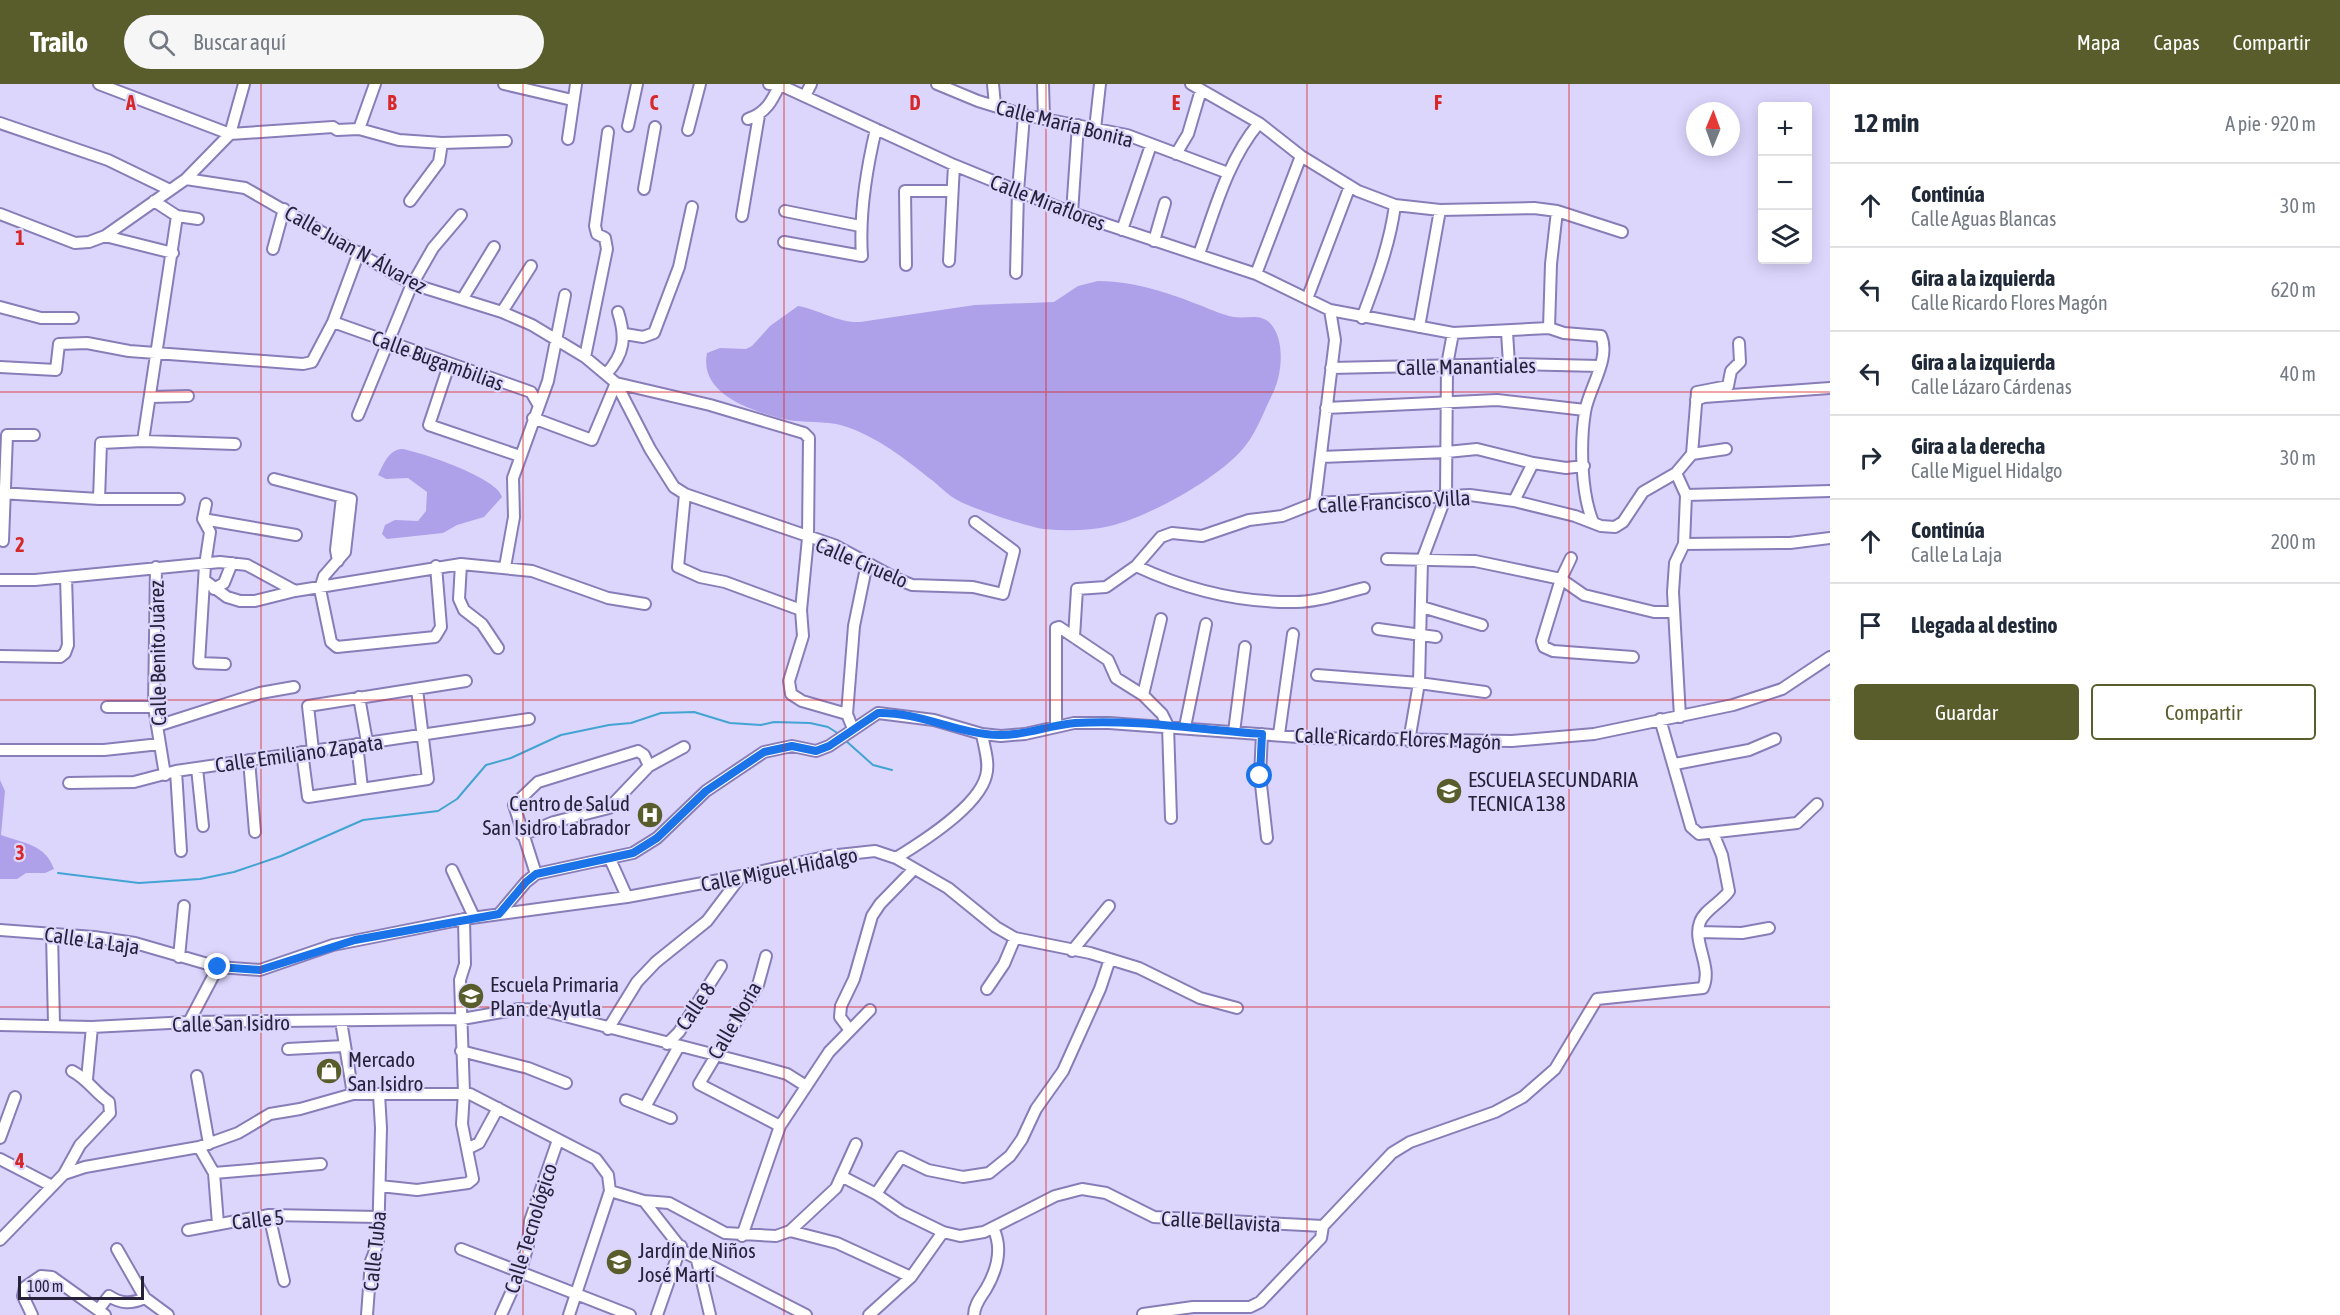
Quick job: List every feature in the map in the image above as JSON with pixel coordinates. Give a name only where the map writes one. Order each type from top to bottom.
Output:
[{"type":"street","points":[[99,84],[230,134],[333,127],[337,130],[359,129],[399,140],[442,143],[506,141]]},
{"type":"street","points":[[0,214],[75,243],[89,242],[105,236],[186,178],[230,134],[244,84]]},
{"type":"street","points":[[359,129],[375,84]]},
{"type":"street","points":[[504,84],[572,100]]},
{"type":"street","points":[[568,139],[576,84]]},
{"type":"street","points":[[628,126],[637,84]]},
{"type":"street","points":[[688,130],[700,84]]},
{"type":"street","points":[[748,119],[759,115],[769,106],[776,84]]},
{"type":"street","name":"Calle Miraflores","points":[[776,84],[954,165],[1072,213],[1256,274],[1330,310],[1362,318],[1454,333],[1549,328],[1564,333],[1601,336],[1603,341],[1600,366]]},
{"type":"street","points":[[805,96],[811,84]]},
{"type":"street","name":"Calle María Bonita","points":[[937,84],[978,101],[1024,115],[1095,129],[1107,129],[1228,172]]},
{"type":"street","points":[[993,84],[995,105]]},
{"type":"street","points":[[1043,84],[1044,118]]},
{"type":"street","points":[[1095,129],[1100,84]]},
{"type":"street","points":[[1176,154],[1188,134],[1196,87],[1260,123],[1301,156],[1358,191],[1395,205],[1440,210],[1534,208],[1557,211],[1622,232]]},
{"type":"street","points":[[742,216],[759,115]]},
{"type":"street","points":[[1016,273],[1018,191],[1024,115]]},
{"type":"street","points":[[0,123],[108,160],[170,190]]},
{"type":"street","points":[[1199,254],[1228,172],[1250,134],[1260,123]]},
{"type":"street","points":[[1072,213],[1078,125]]},
{"type":"street","points":[[644,189],[655,127]]},
{"type":"street","points":[[784,242],[862,256],[860,226],[868,165],[876,129]]},
{"type":"street","points":[[585,357],[607,249],[605,238],[597,234],[595,226],[608,132]]},
{"type":"street","points":[[410,201],[439,162],[442,143]]},
{"type":"street","points":[[1122,230],[1151,145]]},
{"type":"street","points":[[1256,274],[1301,156]]},
{"type":"street","points":[[949,261],[954,165]]},
{"type":"street","name":"Calle Juan N. Álvarez","points":[[186,178],[245,188],[413,284],[502,312],[556,339],[585,357],[616,383]]},
{"type":"street","points":[[1307,298],[1350,186]]},
{"type":"street","points":[[906,265],[905,191],[951,191]]},
{"type":"street","points":[[154,201],[177,216],[198,219]]},
{"type":"street","points":[[1154,241],[1165,203]]},
{"type":"street","points":[[1362,318],[1392,230],[1395,205]]},
{"type":"street","points":[[625,334],[643,337],[654,333],[679,267],[692,207]]},
{"type":"street","points":[[273,249],[284,209]]},
{"type":"street","points":[[1419,327],[1440,210]]},
{"type":"street","points":[[1549,328],[1551,264],[1557,211]]},
{"type":"street","points":[[785,212],[860,226]]},
{"type":"street","points":[[358,415],[413,284],[433,248],[460,215]]},
{"type":"street","points":[[143,441],[177,216]]},
{"type":"street","points":[[105,236],[172,253]]},
{"type":"street","points":[[463,298],[494,247]]},
{"type":"street","points":[[0,366],[56,370],[59,344],[87,343],[129,351],[303,364],[312,362],[333,322],[359,252]]},
{"type":"street","points":[[502,312],[531,266]]},
{"type":"street","points":[[505,567],[514,518],[513,478],[548,381],[565,295]]},
{"type":"street","points":[[0,307],[41,318],[73,318]]},
{"type":"street","points":[[1316,503],[1335,340],[1330,310]]},
{"type":"street","points":[[606,374],[615,364],[625,334],[618,312]]},
{"type":"street","name":"Calle Bugambilias","points":[[333,322],[531,392],[538,404]]},
{"type":"street","points":[[1507,332],[1509,364]]},
{"type":"street","points":[[1409,741],[1419,683],[1422,560],[1446,496],[1445,404],[1447,365],[1454,333]]},
{"type":"street","points":[[1726,449],[1692,454],[1696,400],[1697,392],[1728,386],[1731,371],[1740,362],[1739,343]]},
{"type":"street","points":[[449,364],[429,425],[520,456]]},
{"type":"street","name":"Calle Manantiales","points":[[1331,368],[1509,364],[1600,366]]},
{"type":"street","points":[[1593,522],[1586,505],[1585,410],[1600,366]]},
{"type":"street","points":[[531,392],[548,381]]},
{"type":"street","points":[[533,418],[592,440],[616,383]]},
{"type":"street","points":[[616,383],[650,448],[674,487],[685,494],[678,567],[801,610]]},
{"type":"street","points":[[616,383],[710,405],[804,433],[809,438],[808,538],[801,610],[802,636],[789,681],[791,694],[802,701],[836,708],[847,714]]},
{"type":"street","points":[[1696,400],[1704,397],[1830,388]]},
{"type":"street","points":[[151,397],[188,396]]},
{"type":"street","points":[[1326,408],[1497,400],[1585,410]]},
{"type":"street","points":[[3,542],[2,493],[7,435],[34,435]]},
{"type":"street","points":[[99,499],[101,443],[143,441],[235,444]]},
{"type":"street","points":[[1321,457],[1488,450],[1533,463],[1566,468],[1584,466]]},
{"type":"street","name":"Calle Francisco Villa","points":[[1074,637],[1077,589],[1106,586],[1136,566],[1161,537],[1172,533],[1202,536],[1249,520],[1282,516],[1316,503],[1470,495],[1514,501],[1575,516],[1601,526],[1616,527],[1623,522],[1643,492],[1676,473],[1692,454]]},
{"type":"street","points":[[1514,501],[1533,463]]},
{"type":"street","points":[[1676,473],[1686,495],[1684,544],[1675,563],[1673,612],[1680,717]]},
{"type":"street","points":[[274,479],[351,499],[345,552],[324,576],[320,589],[331,642],[337,647],[435,637],[441,627],[436,566]]},
{"type":"street","points":[[1686,495],[1830,490]]},
{"type":"street","points":[[2,493],[99,499],[179,499]]},
{"type":"street","name":"Calle Ciruelo","points":[[685,494],[834,545],[912,585],[973,587],[1003,594],[1014,551],[975,522]]},
{"type":"street","points":[[206,504],[203,519],[210,532],[205,565],[199,663],[225,664]]},
{"type":"street","points":[[1575,516],[1586,505]]},
{"type":"street","points":[[203,519],[296,535]]},
{"type":"street","points":[[1684,544],[1790,543],[1830,538]]},
{"type":"street","points":[[1571,558],[1561,579],[1542,641],[1544,647],[1553,651],[1633,657]]},
{"type":"street","points":[[1387,559],[1475,561],[1561,579],[1584,595],[1654,612],[1673,612]]},
{"type":"street","points":[[214,589],[224,584],[232,563]]},
{"type":"street","points":[[0,580],[66,577],[156,567],[232,563],[247,565],[295,591]]},
{"type":"street","points":[[853,729],[847,714],[854,626],[867,563]]},
{"type":"street","points":[[462,564],[459,599],[464,610],[482,624],[498,648]]},
{"type":"street","points":[[204,580],[214,589],[240,601],[255,601],[295,591],[320,589],[436,566],[462,564],[505,567],[551,575],[608,598],[645,604]]},
{"type":"street","points":[[1136,566],[1172,583],[1248,598],[1298,602],[1364,588]]},
{"type":"street","name":"Calle Benito Juárez","points":[[156,567],[154,707],[165,775]]},
{"type":"street","points":[[0,656],[60,657],[65,653],[68,645],[66,577]]},
{"type":"street","points":[[1422,608],[1482,625]]},
{"type":"street","points":[[1143,695],[1161,619]]},
{"type":"street","points":[[1185,727],[1206,624]]},
{"type":"street","points":[[1056,726],[1056,628],[1059,627],[1108,660],[1116,678],[1143,695],[1162,714],[1168,726],[1171,818]]},
{"type":"street","points":[[1378,629],[1436,637]]},
{"type":"street","points":[[1279,734],[1293,634]]},
{"type":"street","points":[[1234,732],[1245,647]]},
{"type":"street","name":"Calle Ricardo Flores Magón","points":[[536,874],[633,853],[657,838],[706,791],[764,752],[792,746],[816,751],[829,746],[878,713],[934,720],[982,734],[1025,734],[1056,726],[1109,723],[1312,738],[1512,741],[1594,734],[1660,719],[1680,717],[1768,695],[1830,657]]},
{"type":"street","points":[[1317,675],[1419,683],[1485,692]]},
{"type":"street","points":[[417,688],[428,779],[308,798],[308,706],[359,697],[417,688],[466,681]]},
{"type":"street","points":[[157,726],[260,693],[294,687]]},
{"type":"street","points":[[359,697],[363,788]]},
{"type":"street","points":[[107,707],[154,707]]},
{"type":"street","name":"Calle Emiliano Zapata","points":[[69,783],[134,782],[176,771],[529,719]]},
{"type":"street","points":[[1660,719],[1675,764],[1691,827],[1700,834],[1797,823],[1817,804]]},
{"type":"street","points":[[896,858],[935,834],[974,797],[986,778],[988,767],[982,734]]},
{"type":"street","points":[[1262,734],[1260,776],[1267,838]]},
{"type":"street","points":[[1675,764],[1749,750],[1775,739]]},
{"type":"street","points":[[0,750],[104,750],[160,744]]},
{"type":"street","points":[[522,834],[554,822],[609,808],[649,766],[684,747]]},
{"type":"street","points":[[499,914],[526,882],[536,874],[514,805],[538,782],[638,751],[644,755],[649,766]]},
{"type":"street","points":[[249,760],[255,832]]},
{"type":"street","points":[[197,768],[203,826]]},
{"type":"street","points":[[176,771],[181,851]]},
{"type":"street","points":[[1143,1314],[1193,1307],[1250,1307],[1260,1302],[1321,1238],[1323,1226],[1392,1154],[1410,1142],[1495,1112],[1523,1097],[1555,1069],[1598,999],[1703,988],[1705,983],[1704,958],[1699,932],[1702,917],[1723,900],[1730,891],[1722,855],[1713,833]]},
{"type":"street","name":"Calle Miguel Hidalgo","points":[[469,918],[627,897],[741,876],[829,856],[875,851],[896,858],[948,888],[996,927],[1015,938],[1090,953],[1140,968],[1200,998],[1237,1008]]},
{"type":"street","points":[[610,859],[627,897]]},
{"type":"street","points":[[849,1029],[840,1017],[841,1006],[854,979],[872,916],[914,869]]},
{"type":"street","points":[[380,1186],[417,1190],[468,1183],[473,1179],[462,1124],[464,1092],[460,980],[465,964],[469,918],[452,870]]},
{"type":"street","points":[[608,1029],[637,982],[656,962],[707,921],[741,876]]},
{"type":"street","points":[[179,957],[184,906]]},
{"type":"street","points":[[1072,951],[1109,906]]},
{"type":"street","name":"Calle La Laja","points":[[0,930],[135,943],[218,967],[260,970],[333,945],[469,918]]},
{"type":"street","points":[[1699,932],[1742,933],[1769,928]]},
{"type":"street","points":[[52,934],[54,1024]]},
{"type":"street","points":[[987,989],[1004,964],[1015,938]]},
{"type":"street","name":"Calle Noria","points":[[766,956],[758,985],[714,1055],[699,1084],[780,1126]]},
{"type":"street","points":[[876,1194],[901,1156],[928,1170],[963,1178],[989,1173],[1010,1156],[1022,1139],[1036,1109],[1063,1071],[1100,989],[1110,959]]},
{"type":"street","name":"Calle 8","points":[[667,1044],[679,1032],[721,966]]},
{"type":"street","points":[[189,1022],[218,967]]},
{"type":"street","name":"Calle San Isidro","points":[[0,1025],[54,1024],[92,1027],[189,1022],[462,1019],[519,1009],[531,1010],[762,1067],[787,1074],[806,1086]]},
{"type":"street","points":[[742,1236],[780,1126],[829,1052],[870,1010]]},
{"type":"street","points":[[341,1022],[353,1094]]},
{"type":"street","points":[[87,1079],[92,1027]]},
{"type":"street","points":[[288,1049],[344,1046]]},
{"type":"street","name":"Calle 8","points":[[645,1107],[679,1047]]},
{"type":"street","points":[[461,1051],[528,1068],[566,1083]]},
{"type":"street","points":[[0,1240],[64,1174],[80,1145],[110,1113],[109,1102],[94,1092],[87,1079],[72,1071]]},
{"type":"street","name":"Calle 5","points":[[197,1076],[204,1146],[214,1173],[218,1224],[269,1215],[379,1217]]},
{"type":"street","points":[[64,1174],[85,1167],[204,1146],[238,1133],[270,1114],[300,1109],[353,1094],[464,1092],[596,1159],[608,1175],[610,1191],[578,1295],[569,1315]]},
{"type":"street","name":"Calle Tuba","points":[[367,1315],[371,1261],[378,1243],[379,1094]]},
{"type":"street","points":[[0,1138],[15,1097]]},
{"type":"street","points":[[626,1100],[671,1118]]},
{"type":"street","points":[[467,1149],[479,1143],[498,1108]]},
{"type":"street","name":"Calle Tecnológico","points":[[501,1315],[520,1273],[528,1245],[530,1221],[558,1140]]},
{"type":"street","points":[[610,1191],[644,1201],[669,1203],[717,1230],[742,1236],[776,1236],[790,1231],[836,1188],[843,1177],[856,1144]]},
{"type":"street","points":[[0,1159],[52,1186]]},
{"type":"street","points":[[214,1173],[321,1164]]},
{"type":"street","name":"Calle Bellavista","points":[[843,1177],[876,1194],[902,1212],[943,1232],[972,1236],[993,1228],[1055,1196],[1082,1189],[1106,1193],[1154,1217],[1323,1226]]},
{"type":"street","points":[[644,1201],[684,1252],[806,1315]]},
{"type":"street","points":[[269,1215],[284,1281]]},
{"type":"street","points":[[188,1230],[218,1224]]},
{"type":"street","points":[[974,1315],[975,1307],[988,1285],[998,1258],[999,1246],[993,1228]]},
{"type":"street","points":[[790,1231],[837,1243],[911,1277]]},
{"type":"street","points":[[869,1315],[911,1277],[943,1232]]},
{"type":"street","points":[[657,1315],[681,1246]]},
{"type":"street","points":[[117,1249],[145,1298],[168,1315]]},
{"type":"street","points":[[461,1249],[630,1315]]},
{"type":"street","points":[[697,1260],[711,1315]]},
{"type":"street","points":[[32,1315],[23,1296],[25,1287],[41,1276],[52,1277],[102,1312],[109,1296],[118,1302],[127,1303],[145,1298]]},
{"type":"shaded area","points":[[1098,281],[1123,283],[1171,294],[1229,316],[1262,318],[1275,330],[1281,358],[1275,387],[1254,434],[1235,457],[1184,494],[1144,514],[1110,526],[1077,530],[1036,528],[976,508],[955,499],[897,454],[861,432],[836,424],[779,418],[740,404],[718,389],[710,379],[706,367],[707,353],[720,348],[746,349],[752,346],[770,326],[798,306],[836,318],[860,322],[975,305],[1054,302],[1078,286]]},
{"type":"shaded area","points":[[402,449],[441,460],[474,474],[497,490],[502,497],[484,517],[457,525],[443,533],[387,539],[382,534],[385,525],[395,520],[418,521],[426,511],[427,492],[408,478],[386,479],[378,475],[390,455]]},
{"type":"shaded area","points":[[0,780],[5,791],[1,835],[40,850],[54,869],[45,873],[26,873],[17,879],[0,879]]},
{"type":"waterway","points":[[58,873],[139,883],[200,879],[234,872],[281,856],[363,820],[438,811],[457,799],[486,765],[511,758],[561,735],[631,723],[661,713],[694,712],[730,723],[761,725],[774,722],[810,723],[828,727],[839,734]]},
{"type":"waterway","points":[[845,740],[873,765],[892,770]]},
{"type":"place","name":"ESCUELA SECUNDARIA TECNICA 138","points":[[1449,791]]},
{"type":"place","name":"Centro de Salud San Isidro Labrador","points":[[650,815]]},
{"type":"place","name":"Escuela Primaria Plan de Ayutla","points":[[471,996]]},
{"type":"place","name":"Mercado San Isidro","points":[[329,1071]]},
{"type":"place","name":"Jardín de Niños José Martí","points":[[619,1262]]},
{"type":"route","points":[[218,967],[260,970],[333,945],[499,914],[526,882],[536,874],[633,853],[657,838],[706,791],[764,752],[792,746],[816,751],[829,746],[878,713],[934,720],[982,734],[1025,734],[1074,723],[1109,723],[1262,734],[1260,776]]}]
